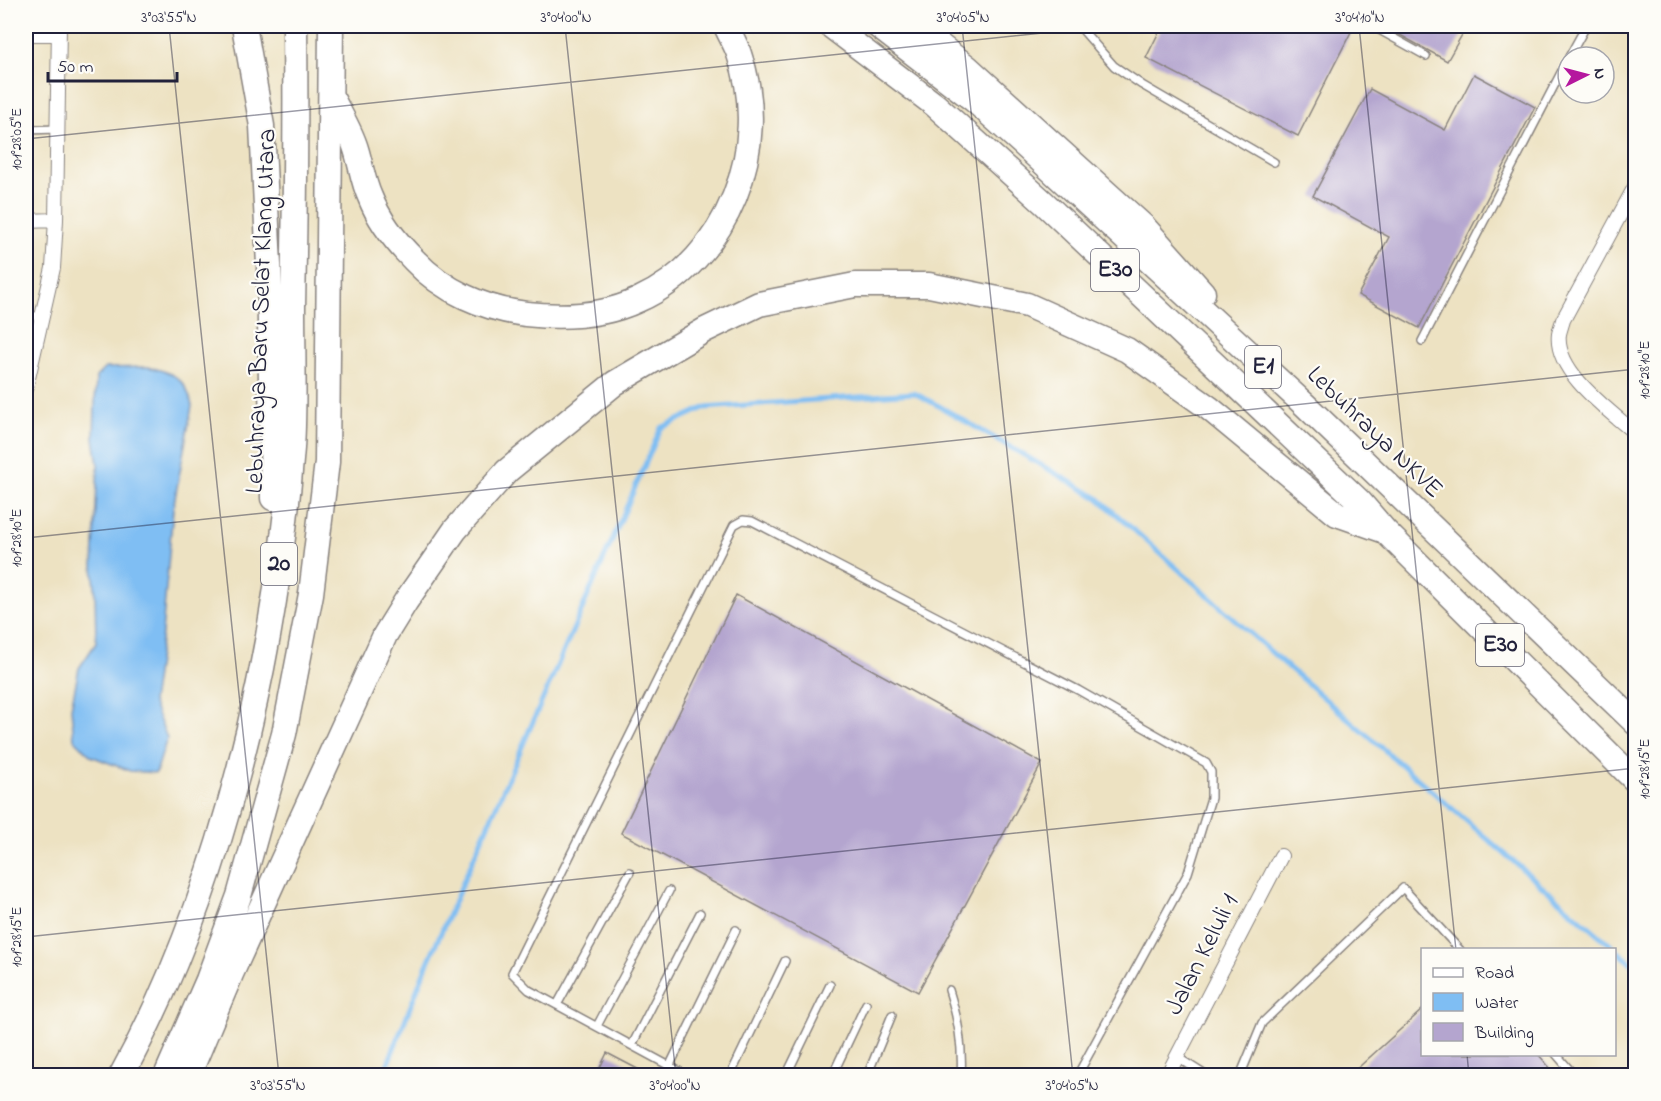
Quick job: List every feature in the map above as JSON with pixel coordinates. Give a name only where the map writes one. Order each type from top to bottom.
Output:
[{"type":"highway","points":[[244,26],[262,126],[269,265],[276,587]]},
{"type":"highway","name":"Lebuhraya Baru Selat Klang Utara","points":[[121,1076],[146,1030],[194,916],[231,798],[256,695],[276,587],[292,447],[295,26]]},
{"type":"highway","points":[[331,26],[331,95],[356,148],[370,199],[399,243],[433,278],[456,292],[485,305],[542,316],[598,313],[639,300],[679,274],[700,254],[717,231],[740,184],[750,140],[747,87],[739,55],[726,26]]},
{"type":"highway","name":"E30","points":[[831,26],[935,105],[1043,202],[1360,502],[1385,531],[1635,781]]},
{"type":"highway","name":"Lebuhraya NKVE","points":[[878,26],[974,100],[1023,144],[1305,405],[1635,723]]},
{"type":"highway","points":[[915,26],[967,67],[1144,227],[1305,405]]},
{"type":"highway","name":"20","points":[[166,1076],[208,980],[239,896],[284,734],[312,594],[327,462],[331,95]]},
{"type":"highway","points":[[188,1076],[231,974],[386,635],[406,601],[455,530],[507,471],[615,383],[705,330],[759,304],[855,285],[929,285],[1027,305],[1126,350],[1209,408],[1337,514],[1385,531]]},
{"type":"street","points":[[26,34],[59,30],[53,268],[26,387]]},
{"type":"street","points":[[1635,185],[1563,320],[1559,335],[1561,350],[1577,381],[1635,434]]},
{"type":"street","points":[[26,221],[56,220]]},
{"type":"street","name":"Jalan Keluli 1","points":[[1167,1076],[1281,856]]},
{"type":"lane","points":[[1078,26],[1114,66],[1142,86],[1274,162]]},
{"type":"lane","points":[[1372,26],[1426,56]]},
{"type":"lane","points":[[1576,45],[1586,26]]},
{"type":"lane","points":[[1422,341],[1556,83]]},
{"type":"lane","points":[[26,130],[58,129]]},
{"type":"lane","points":[[26,316],[41,316]]},
{"type":"lane","points":[[688,1076],[529,990],[512,974],[734,525],[743,520],[752,521],[1078,690],[1206,763],[1211,772],[1211,798],[1188,873],[1077,1076]]},
{"type":"lane","points":[[557,1005],[630,872]]},
{"type":"lane","points":[[1240,1076],[1262,1023],[1403,888],[1458,948]]},
{"type":"lane","points":[[597,1026],[669,891]]},
{"type":"lane","points":[[632,1045],[700,913]]},
{"type":"lane","points":[[670,1065],[736,930]]},
{"type":"lane","points":[[730,1076],[785,961]]},
{"type":"lane","points":[[786,1076],[830,985]]},
{"type":"lane","points":[[949,990],[959,1025],[961,1076]]},
{"type":"lane","points":[[832,1076],[866,1004]]},
{"type":"lane","points":[[867,1076],[892,1015]]},
{"type":"lane","points":[[1558,1056],[1575,1076]]},
{"type":"lane","points":[[1177,1057],[1207,1076]]},
{"type":"water","points":[[148,367],[165,371],[178,378],[187,389],[192,406],[173,509],[162,633],[152,702],[167,738],[156,773],[130,771],[91,756],[74,739],[71,708],[79,668],[96,643],[93,566],[98,464],[94,438],[96,377],[105,368]]},
{"type":"building","points":[[1162,26],[1354,26],[1298,136],[1146,58]]},
{"type":"building","points":[[1384,26],[1467,26],[1447,61]]},
{"type":"building","points":[[1474,74],[1535,107],[1419,328],[1358,295],[1389,237],[1313,196],[1370,89],[1445,130]]},
{"type":"building","points":[[736,595],[1042,763],[918,992],[621,833]]},
{"type":"building","points":[[1421,1011],[1421,1056],[1540,1056],[1557,1076],[1349,1076]]},
{"type":"building","points":[[607,1053],[651,1076],[596,1076]]},
{"type":"waterway","points":[[383,1076],[426,967],[661,428],[704,408],[914,393],[1098,498],[1288,667],[1614,948]]},
{"type":"waterway","points":[[1616,950],[1636,967]]}]
